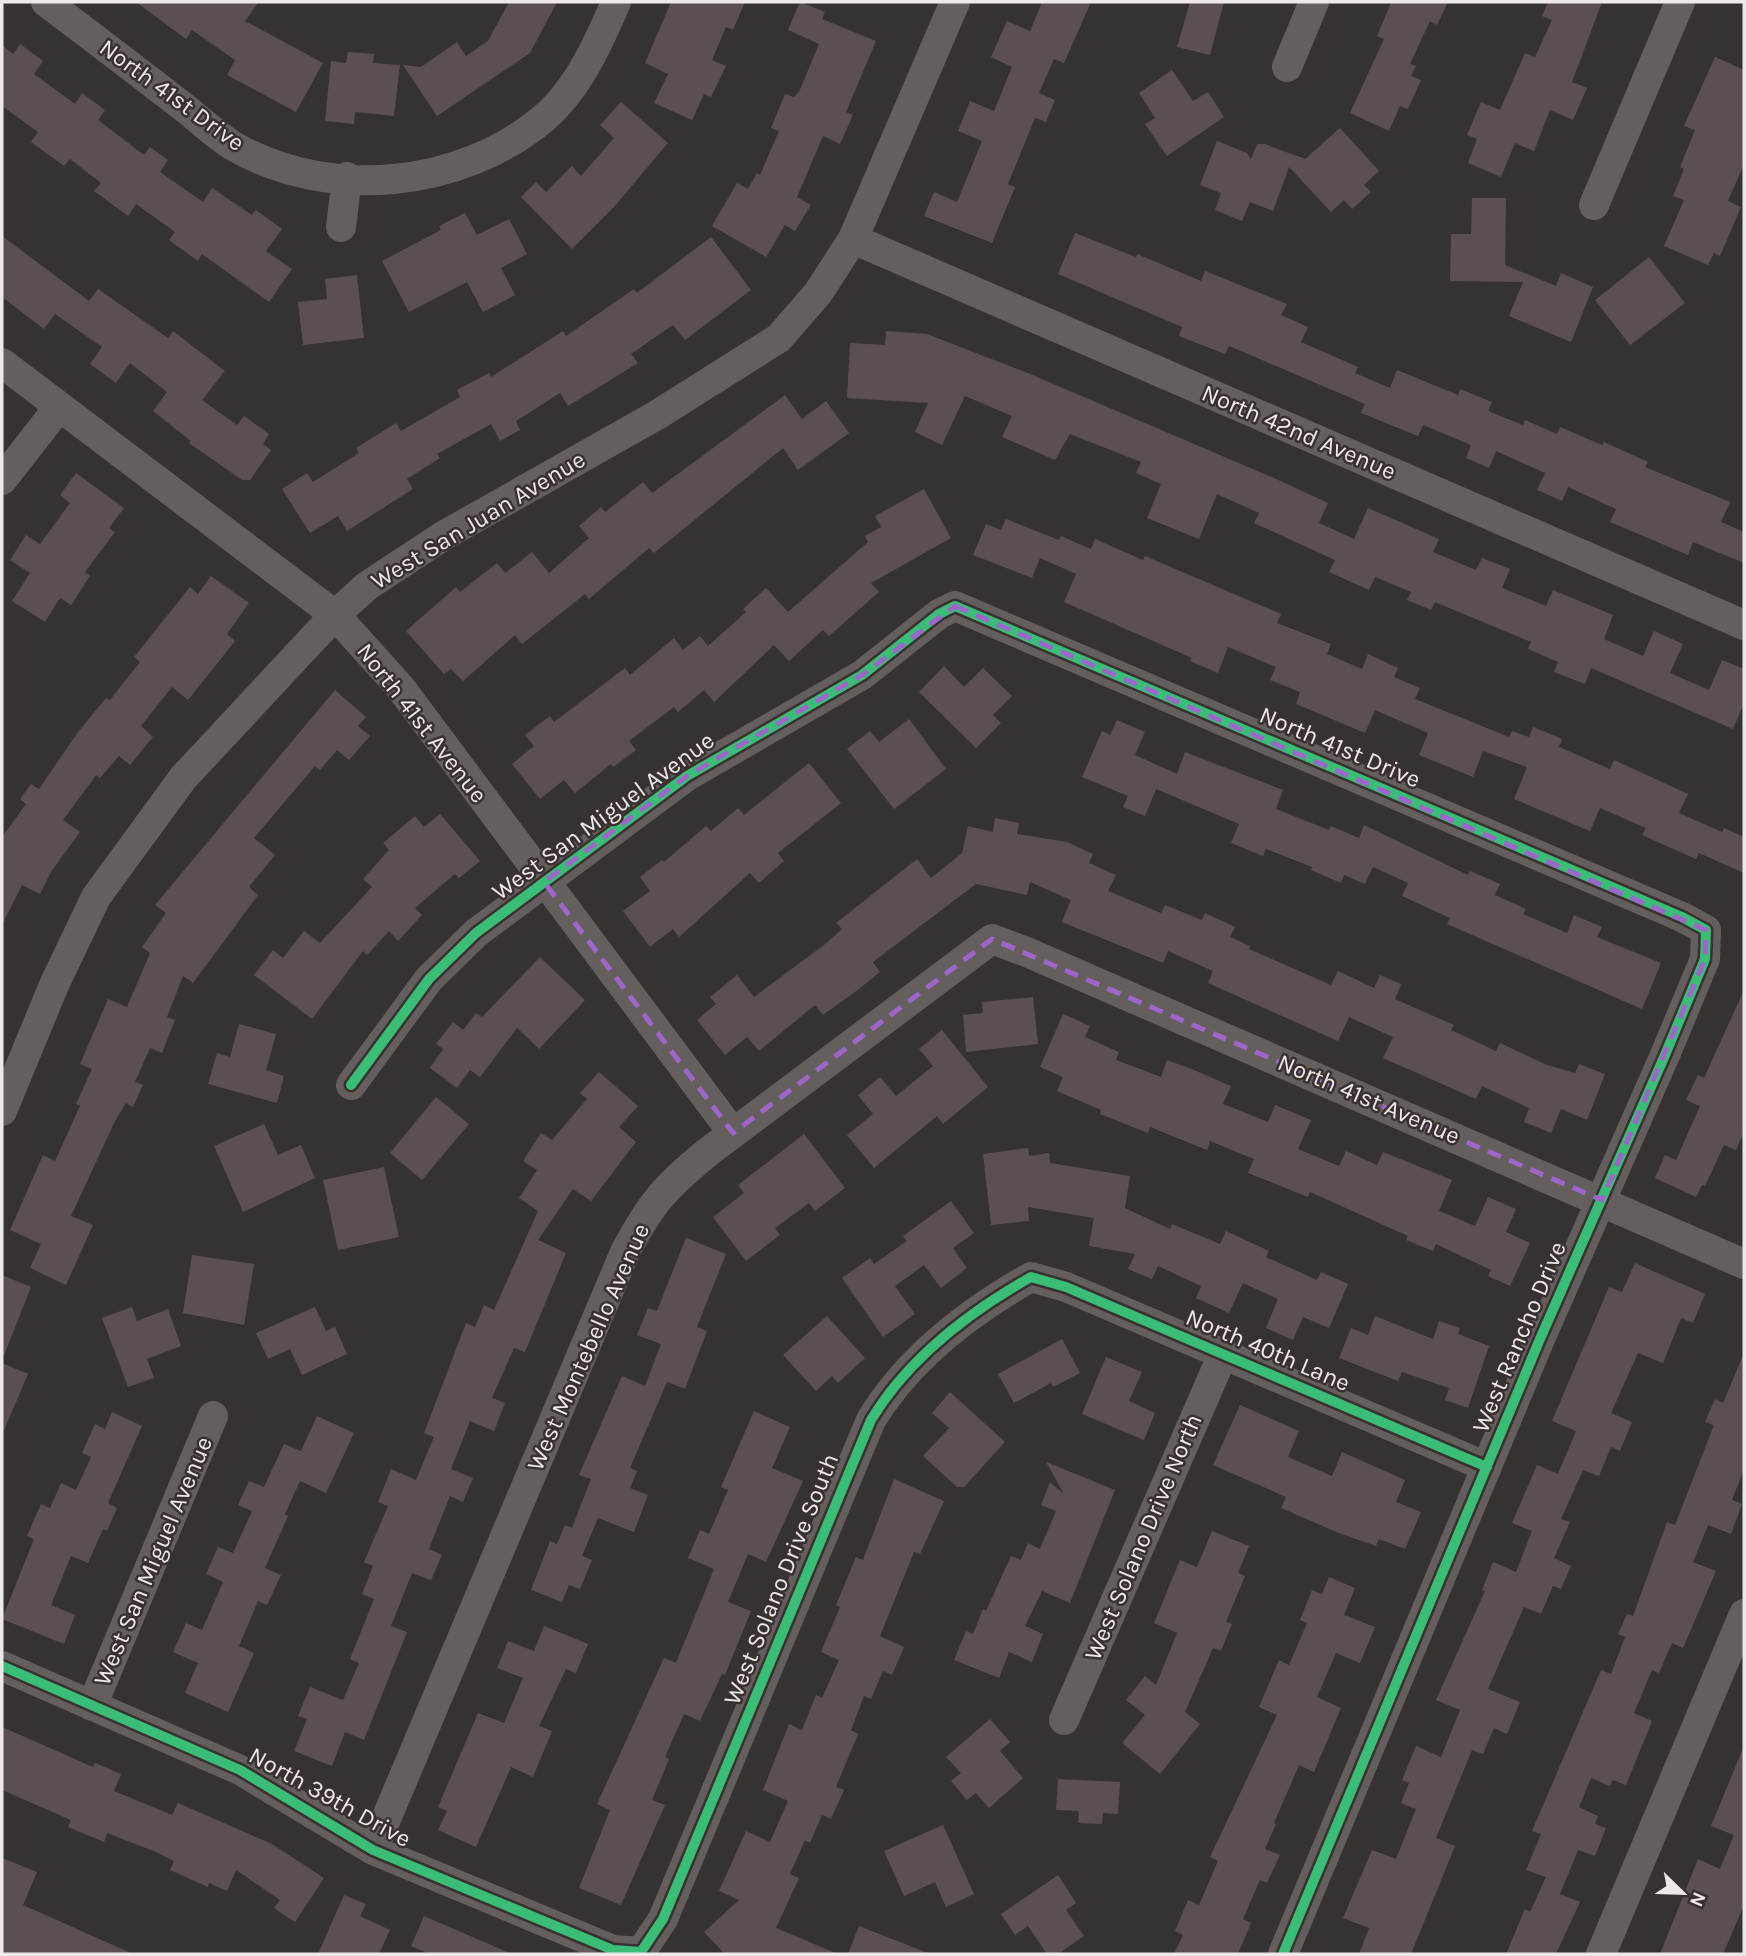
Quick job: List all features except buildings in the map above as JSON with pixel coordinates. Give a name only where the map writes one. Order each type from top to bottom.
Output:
[{"type":"street","name":"North 41st Drive","points":[[46,2],[235,146],[273,163],[314,175],[391,180],[426,176],[459,166],[515,137],[545,117],[582,73],[617,2]]},
{"type":"street","name":"West San Juan Avenue","points":[[2,1111],[54,985],[96,897],[183,778],[334,615],[367,586],[443,536],[657,415],[779,338],[818,293],[853,239],[955,2]]},
{"type":"street","points":[[1287,67],[1314,2]]},
{"type":"street","points":[[1594,205],[1680,2]]},
{"type":"street","points":[[341,227],[347,177]]},
{"type":"street","name":"North 42nd Avenue","points":[[853,239],[1744,625]]},
{"type":"street","name":"North 41st Avenue","points":[[2,363],[334,615],[400,687],[733,1133]]},
{"type":"street","points":[[2,480],[60,407]]},
{"type":"street","name":"North 41st Drive","points":[[955,606],[1682,916],[1706,930]]},
{"type":"street","name":"West San Miguel Avenue","points":[[351,1085],[429,979],[476,933],[687,776],[862,675],[939,614],[955,606]]},
{"type":"street","name":"West Rancho Drive","points":[[1283,1954],[1704,958],[1706,930]]},
{"type":"street","name":"North 41st Avenue","points":[[992,939],[1602,1200],[1744,1264]]},
{"type":"street","name":"West Montebello Avenue","points":[[373,1850],[625,1252],[645,1216],[668,1184],[992,939]]},
{"type":"street","name":"North 40th Lane","points":[[1031,1277],[1066,1287],[1487,1467]]},
{"type":"street","name":"West Solano Drive South","points":[[641,1952],[663,1919],[871,1420],[889,1389],[917,1360],[1010,1289],[1031,1277]]},
{"type":"street","name":"West Solano Drive North","points":[[1064,1720],[1223,1354]]},
{"type":"street","name":"West San Miguel Avenue","points":[[93,1706],[213,1416]]},
{"type":"street","points":[[1601,1954],[1744,1614]]},
{"type":"street","name":"North 39th Drive","points":[[2,1666],[240,1770],[373,1850],[612,1950],[641,1952]]},
{"type":"highlighted area","points":[[955,606],[1706,930],[1705,959],[1602,1200],[992,939],[733,1133],[544,882],[687,776],[862,675]]},
{"type":"cycle path","points":[[351,1085],[429,979],[476,933],[687,776],[862,675],[939,614],[955,606],[1682,917],[1706,930],[1705,959],[1540,1339],[1283,1954]]},
{"type":"cycle path","points":[[2,1666],[240,1770],[373,1850],[613,1950],[641,1952],[663,1919],[871,1420],[903,1377],[942,1339],[985,1306],[1031,1277],[1066,1287],[1487,1467]]}]
